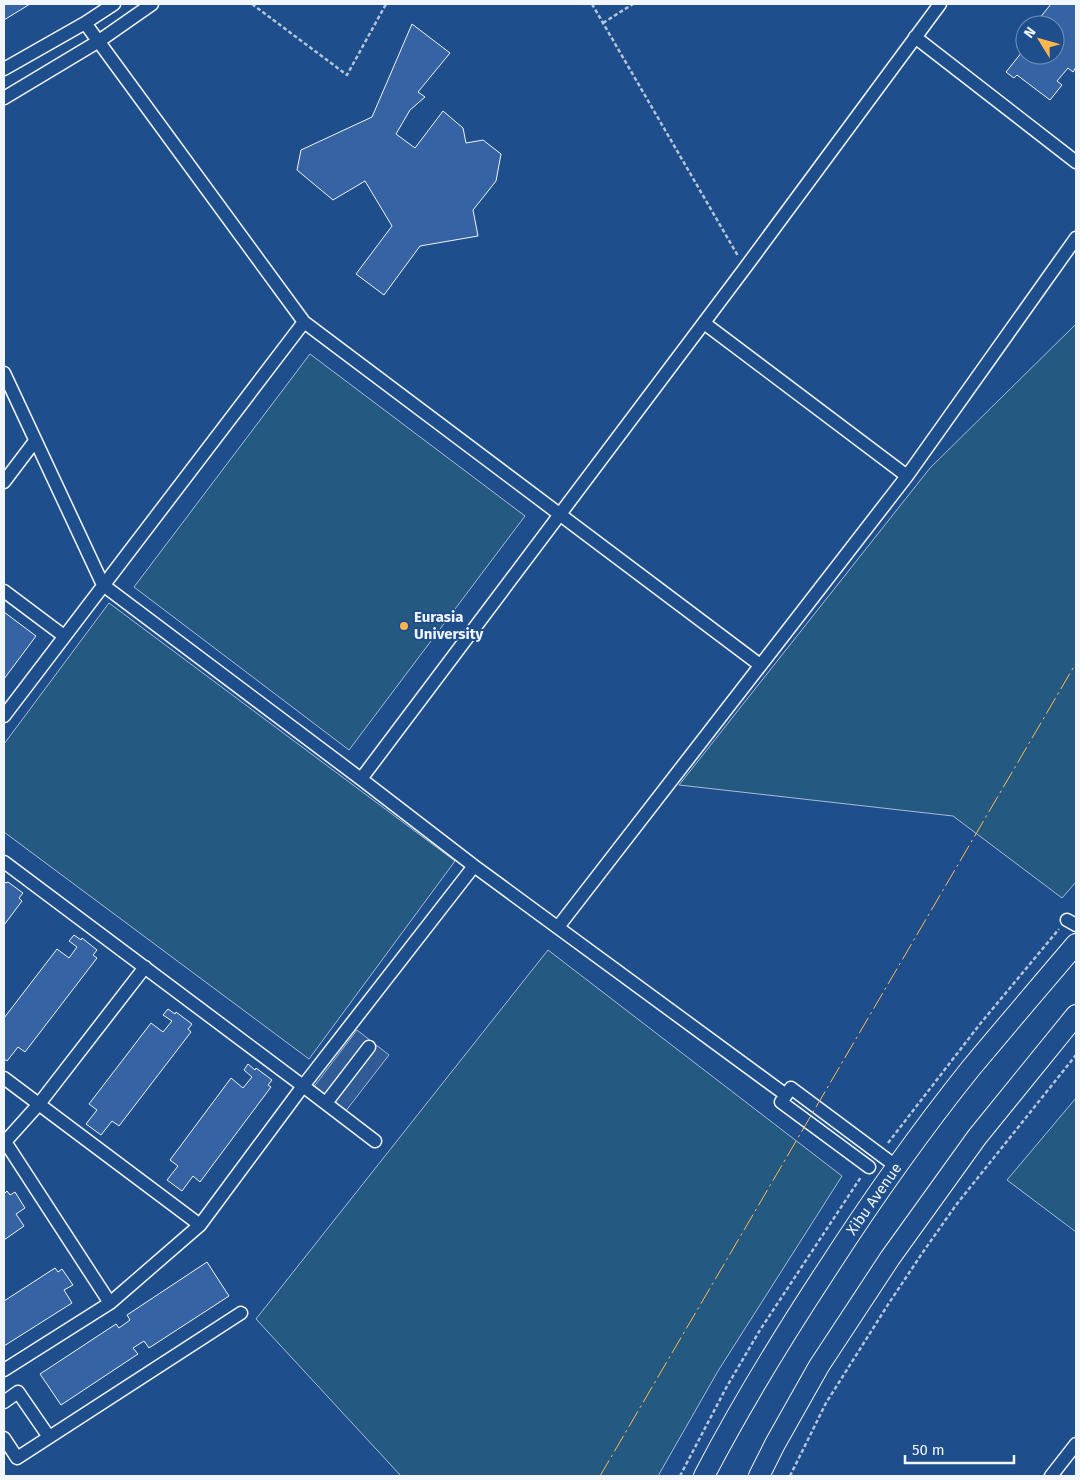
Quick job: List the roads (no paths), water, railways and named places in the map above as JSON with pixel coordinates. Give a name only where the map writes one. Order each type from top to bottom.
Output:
[{"type":"main road","name":"Xibu Avenue","points":[[704,1476],[769,1359],[896,1167],[971,1069],[1076,944]]},
{"type":"main road","points":[[759,1476],[819,1366],[890,1258],[977,1137],[1076,1016]]},
{"type":"street","points":[[4,69],[85,23],[114,4]]},
{"type":"street","points":[[4,98],[99,41],[152,4]]},
{"type":"street","points":[[361,779],[704,323],[940,4]]},
{"type":"street","points":[[85,23],[304,322],[760,665]]},
{"type":"street","points":[[915,37],[1076,162]]},
{"type":"street","points":[[558,927],[907,476],[1076,238]]},
{"type":"street","points":[[4,716],[304,322]]},
{"type":"street","points":[[704,323],[907,476]]},
{"type":"street","points":[[4,373],[102,585],[474,866],[786,1095]]},
{"type":"street","points":[[4,482],[35,441]]},
{"type":"street","points":[[4,591],[64,636]]},
{"type":"street","points":[[4,862],[376,1141]]},
{"type":"street","points":[[4,1370],[110,1303],[200,1225],[303,1086],[474,866]]},
{"type":"street","points":[[110,1303],[4,1141],[39,1104],[145,967]]},
{"type":"street","points":[[326,1104],[369,1047]]},
{"type":"street","points":[[4,1078],[200,1225]]},
{"type":"street","points":[[869,1167],[781,1102],[791,1088],[896,1167]]},
{"type":"street","points":[[4,1438],[17,1458],[241,1313]]},
{"type":"street","points":[[4,1402],[18,1392],[49,1437]]},
{"type":"street","points":[[1051,1476],[1076,1444]]},
{"type":"place","name":"Eurasia University","points":[[404,626]]}]
